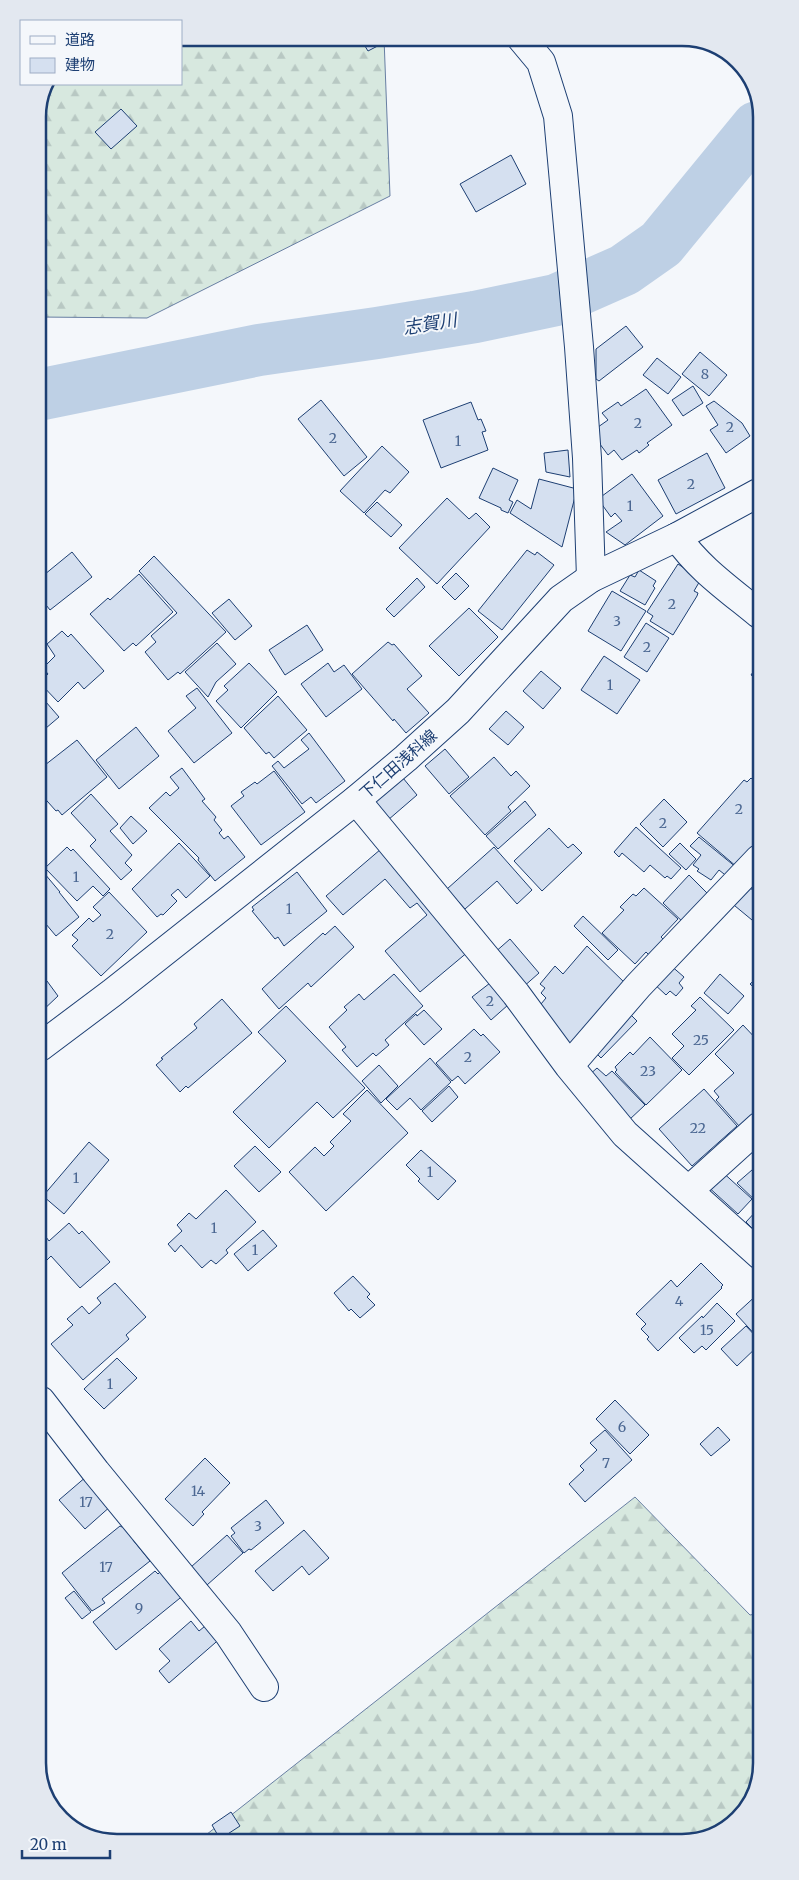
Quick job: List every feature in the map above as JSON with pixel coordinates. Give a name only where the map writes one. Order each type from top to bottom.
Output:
[{"type":"street","points":[[528,46],[541,62],[558,116],[587,458],[591,578]]},
{"type":"street","name":"下仁田浅科線","points":[[46,1043],[356,800],[406,758],[458,711],[562,599],[591,578],[677,537],[753,496]]},
{"type":"street","points":[[677,537],[687,552],[753,609]]},
{"type":"street","points":[[356,800],[516,994],[569,1066],[625,1134],[753,1249]]},
{"type":"street","points":[[569,1066],[638,986],[753,865]]},
{"type":"street","points":[[689,1190],[753,1132]]},
{"type":"street","points":[[46,1407],[96,1472],[228,1633],[264,1687]]},
{"type":"green space","points":[[182,46],[384,46],[390,196],[147,318],[46,317],[46,112],[55,85],[182,85]]},
{"type":"green space","points":[[635,1497],[750,1615],[753,1614],[753,1763],[749,1786],[732,1813],[721,1822],[705,1830],[682,1834],[207,1834]]},
{"type":"building","points":[[365,46],[378,46],[368,51]]},
{"type":"building","points":[[121,109],[137,126],[111,149],[95,132]]},
{"type":"building","points":[[511,155],[526,184],[476,212],[460,184]]},
{"type":"building","points":[[626,326],[643,347],[599,381],[596,379],[596,349]]},
{"type":"building","points":[[700,352],[727,375],[709,396],[682,374]]},
{"type":"building","points":[[657,358],[681,377],[668,394],[643,375]]},
{"type":"building","points":[[693,386],[703,403],[683,416],[672,400]]},
{"type":"building","points":[[646,389],[672,425],[647,443],[649,445],[639,453],[637,450],[622,460],[614,450],[608,455],[591,432],[608,420],[602,413],[618,402],[621,406]]},
{"type":"building","points":[[321,400],[367,457],[344,476],[298,419]]},
{"type":"building","points":[[714,401],[742,423],[750,436],[726,453],[710,430],[718,425],[706,406]]},
{"type":"building","points":[[471,402],[478,420],[481,419],[486,431],[482,432],[488,450],[441,468],[423,420]]},
{"type":"building","points":[[382,446],[409,472],[390,493],[385,490],[364,513],[340,491]]},
{"type":"building","points":[[568,450],[570,477],[546,472],[544,453]]},
{"type":"building","points":[[707,453],[725,488],[676,514],[658,480]]},
{"type":"building","points":[[493,468],[518,480],[509,500],[513,502],[508,513],[479,498]]},
{"type":"building","points":[[632,474],[663,516],[625,545],[606,532],[622,521],[615,513],[611,517],[598,499]]},
{"type":"building","points":[[539,479],[577,489],[562,547],[510,513],[517,500],[531,509]]},
{"type":"building","points":[[447,498],[469,519],[476,513],[490,527],[437,584],[399,548]]},
{"type":"building","points":[[377,502],[402,525],[391,537],[365,514]]},
{"type":"building","points":[[527,550],[535,555],[537,552],[554,565],[502,630],[478,611]]},
{"type":"building","points":[[72,552],[92,577],[50,610],[46,605],[46,573]]},
{"type":"building","points":[[154,556],[226,632],[180,674],[178,672],[168,680],[145,652],[156,642],[151,636],[177,613],[139,571]]},
{"type":"building","points":[[678,564],[701,579],[694,591],[698,593],[697,596],[673,635],[650,621],[653,616],[647,612]]},
{"type":"building","points":[[639,570],[656,581],[653,586],[655,588],[645,605],[620,591],[630,575],[635,577]]},
{"type":"building","points":[[456,573],[469,586],[455,600],[442,587]]},
{"type":"building","points":[[139,574],[173,612],[136,646],[133,643],[124,651],[90,614],[108,598],[110,600]]},
{"type":"building","points":[[417,578],[425,587],[394,617],[386,609]]},
{"type":"building","points":[[612,591],[646,611],[621,651],[588,631]]},
{"type":"building","points":[[229,599],[252,626],[235,640],[212,613]]},
{"type":"building","points":[[469,608],[498,637],[459,676],[429,646]]},
{"type":"building","points":[[646,623],[669,638],[647,672],[624,657]]},
{"type":"building","points":[[307,625],[323,650],[285,675],[269,650]]},
{"type":"building","points":[[62,631],[68,637],[71,634],[104,671],[84,689],[78,682],[58,702],[46,689],[46,676],[48,674],[46,665],[55,656],[47,644]]},
{"type":"building","points":[[388,642],[392,645],[394,644],[422,676],[407,689],[429,713],[406,733],[352,674]]},
{"type":"building","points":[[217,643],[236,664],[216,682],[208,697],[185,672]]},
{"type":"building","points":[[604,656],[640,680],[617,714],[581,690]]},
{"type":"building","points":[[249,663],[277,692],[241,728],[216,701],[228,690],[224,686]]},
{"type":"building","points":[[328,663],[334,672],[344,665],[362,689],[326,717],[301,684]]},
{"type":"building","points":[[541,671],[561,688],[543,709],[523,691]]},
{"type":"building","points":[[197,688],[232,733],[194,763],[168,731],[196,708],[186,696]]},
{"type":"building","points":[[278,696],[307,730],[274,758],[269,752],[266,754],[244,728]]},
{"type":"building","points":[[46,702],[59,717],[46,728]]},
{"type":"building","points":[[506,711],[524,727],[508,745],[489,729]]},
{"type":"building","points":[[136,727],[159,756],[119,789],[96,760]]},
{"type":"building","points":[[309,733],[345,781],[316,803],[311,797],[302,804],[272,766],[278,761],[284,768],[309,749],[301,740]]},
{"type":"building","points":[[77,740],[107,777],[62,815],[46,800],[46,764]]},
{"type":"building","points":[[445,749],[469,777],[449,794],[425,766]]},
{"type":"building","points":[[494,757],[511,776],[516,771],[530,786],[508,807],[511,811],[485,835],[450,796]]},
{"type":"building","points":[[182,768],[205,799],[202,801],[216,817],[214,820],[222,830],[219,833],[224,839],[228,836],[245,857],[215,881],[198,860],[199,858],[149,808],[166,792],[170,796],[179,788],[170,777]]},
{"type":"building","points":[[274,771],[305,812],[261,845],[231,806],[244,796],[241,792],[255,782],[257,784]]},
{"type":"building","points":[[403,778],[417,795],[388,820],[374,803]]},
{"type":"building","points":[[751,778],[753,780],[753,855],[737,867],[697,833],[744,780],[747,782]]},
{"type":"building","points":[[91,794],[118,824],[110,831],[132,855],[125,863],[132,870],[121,880],[90,846],[96,840],[71,813]]},
{"type":"building","points":[[664,799],[687,822],[663,847],[640,824]]},
{"type":"building","points":[[525,801],[536,815],[498,849],[486,836]]},
{"type":"building","points":[[131,816],[147,831],[133,844],[120,828]]},
{"type":"building","points":[[636,827],[681,868],[671,879],[667,876],[665,878],[650,865],[644,872],[622,853],[619,857],[614,852]]},
{"type":"building","points":[[549,828],[568,848],[573,844],[582,853],[542,891],[514,861]]},
{"type":"building","points":[[699,837],[737,868],[729,878],[719,870],[711,880],[697,871],[699,869],[693,865],[701,855],[690,846]]},
{"type":"building","points":[[179,843],[210,876],[186,898],[178,889],[171,895],[177,901],[163,915],[161,914],[157,917],[132,889]]},
{"type":"building","points":[[680,843],[696,859],[686,870],[669,854]]},
{"type":"building","points":[[67,847],[71,851],[73,849],[110,889],[103,896],[93,886],[77,901],[46,867]]},
{"type":"building","points":[[494,847],[532,890],[517,904],[497,881],[465,909],[447,889]]},
{"type":"building","points":[[381,849],[469,951],[420,992],[385,951],[427,915],[417,903],[410,908],[385,879],[343,915],[326,896]]},
{"type":"building","points":[[297,872],[327,911],[284,946],[278,937],[275,939],[252,911],[254,910],[252,907]]},
{"type":"building","points":[[46,875],[79,917],[56,936],[46,924]]},
{"type":"building","points":[[689,875],[712,898],[686,925],[663,903]]},
{"type":"building","points":[[745,883],[753,890],[752,920],[729,901]]},
{"type":"building","points":[[644,888],[678,919],[661,937],[667,943],[652,958],[646,952],[635,964],[602,933],[624,910],[620,907],[633,894],[636,896]]},
{"type":"building","points":[[109,892],[147,932],[101,976],[72,946],[78,940],[72,935],[89,918],[93,922],[101,915],[93,907]]},
{"type":"building","points":[[583,916],[618,950],[608,960],[574,926]]},
{"type":"building","points":[[335,926],[354,947],[311,987],[308,983],[279,1009],[262,989],[323,933],[325,935]]},
{"type":"building","points":[[510,939],[539,973],[522,988],[493,954]]},
{"type":"building","points":[[587,946],[627,985],[571,1049],[536,1010],[546,998],[541,993],[545,988],[540,984],[555,966],[563,974]]},
{"type":"building","points":[[669,964],[684,977],[679,983],[683,988],[676,996],[670,991],[666,995],[652,982]]},
{"type":"building","points":[[394,974],[423,1006],[385,1040],[389,1045],[376,1056],[373,1053],[357,1067],[342,1050],[346,1047],[329,1027],[347,1010],[344,1007],[359,994],[364,1000]]},
{"type":"building","points":[[720,974],[744,996],[728,1014],[704,993]]},
{"type":"building","points":[[46,982],[58,996],[46,1007]]},
{"type":"building","points":[[490,983],[508,1005],[491,1020],[472,997]]},
{"type":"building","points":[[700,997],[734,1030],[689,1075],[672,1058],[684,1046],[672,1034],[696,1010],[691,1006]]},
{"type":"building","points":[[222,999],[252,1033],[188,1088],[186,1086],[180,1092],[156,1065],[163,1059],[161,1058],[197,1028],[194,1024]]},
{"type":"building","points":[[286,1006],[365,1088],[333,1118],[317,1102],[269,1148],[233,1112],[286,1061],[258,1032]]},
{"type":"building","points":[[424,1010],[442,1029],[424,1045],[405,1024],[416,1014],[417,1016]]},
{"type":"building","points":[[626,1010],[637,1021],[601,1058],[591,1048]]},
{"type":"building","points":[[743,1025],[753,1036],[753,1113],[739,1126],[716,1100],[719,1097],[714,1091],[734,1073],[715,1054]]},
{"type":"building","points":[[474,1029],[481,1036],[483,1034],[500,1052],[465,1084],[458,1076],[452,1081],[436,1063]]},
{"type":"building","points":[[650,1037],[682,1070],[646,1105],[615,1072],[617,1070],[615,1067],[630,1052],[633,1055]]},
{"type":"building","points":[[430,1058],[451,1082],[421,1110],[410,1098],[397,1110],[386,1099]]},
{"type":"building","points":[[379,1065],[398,1086],[381,1103],[362,1081]]},
{"type":"building","points":[[597,1068],[606,1076],[612,1071],[645,1105],[629,1120],[588,1076]]},
{"type":"building","points":[[449,1086],[458,1097],[432,1122],[422,1111]]},
{"type":"building","points":[[704,1089],[737,1126],[692,1166],[659,1129]]},
{"type":"building","points":[[367,1090],[408,1133],[326,1211],[289,1172],[315,1147],[324,1156],[334,1146],[330,1142],[351,1121],[343,1114]]},
{"type":"building","points":[[89,1142],[109,1160],[64,1214],[46,1199],[46,1192]]},
{"type":"building","points":[[255,1146],[281,1172],[259,1192],[234,1166]]},
{"type":"building","points":[[421,1150],[456,1181],[438,1200],[418,1181],[420,1179],[406,1165]]},
{"type":"building","points":[[719,1169],[752,1199],[738,1214],[705,1184]]},
{"type":"building","points":[[753,1169],[753,1198],[737,1183]]},
{"type":"building","points":[[226,1190],[256,1222],[226,1250],[228,1253],[216,1264],[211,1260],[202,1268],[181,1245],[175,1252],[168,1244],[182,1231],[177,1225],[189,1213],[196,1219]]},
{"type":"building","points":[[753,1214],[753,1229],[746,1222]]},
{"type":"building","points":[[69,1223],[79,1234],[82,1231],[110,1262],[80,1288],[51,1256],[46,1259],[46,1237],[49,1241]]},
{"type":"building","points":[[263,1230],[277,1246],[248,1271],[234,1254]]},
{"type":"building","points":[[701,1263],[723,1285],[722,1288],[658,1351],[641,1329],[646,1324],[636,1314],[671,1280],[677,1287]]},
{"type":"building","points":[[353,1276],[370,1294],[367,1297],[375,1305],[360,1318],[351,1309],[349,1311],[334,1293]]},
{"type":"building","points":[[115,1283],[146,1317],[126,1335],[129,1339],[83,1380],[51,1344],[73,1325],[67,1319],[82,1306],[89,1314],[101,1303],[97,1298]]},
{"type":"building","points":[[753,1298],[753,1332],[736,1314]]},
{"type":"building","points":[[717,1303],[735,1321],[706,1350],[702,1346],[694,1353],[679,1338],[702,1316],[703,1318]]},
{"type":"building","points":[[746,1326],[753,1334],[753,1351],[737,1366],[721,1349]]},
{"type":"building","points":[[117,1358],[137,1378],[104,1409],[84,1389]]},
{"type":"building","points":[[615,1400],[649,1435],[630,1454],[596,1419]]},
{"type":"building","points":[[718,1427],[730,1440],[711,1456],[700,1444]]},
{"type":"building","points":[[605,1430],[632,1460],[585,1502],[569,1484],[584,1470],[580,1466],[597,1450],[590,1443]]},
{"type":"building","points":[[205,1458],[230,1483],[202,1512],[204,1514],[193,1526],[165,1499]]},
{"type":"building","points":[[87,1476],[112,1505],[85,1529],[59,1500]]},
{"type":"building","points":[[266,1500],[284,1523],[251,1550],[249,1549],[244,1553],[231,1536],[235,1533],[231,1528]]},
{"type":"building","points":[[126,1524],[137,1537],[133,1540],[150,1561],[102,1599],[105,1603],[92,1611],[62,1573],[120,1526],[122,1527]]},
{"type":"building","points":[[304,1530],[329,1558],[309,1575],[302,1566],[273,1591],[255,1571]]},
{"type":"building","points":[[227,1535],[243,1553],[207,1585],[191,1567]]},
{"type":"building","points":[[155,1571],[158,1574],[160,1572],[162,1575],[165,1573],[185,1594],[116,1650],[93,1622]]},
{"type":"building","points":[[74,1591],[91,1612],[82,1619],[65,1598]]},
{"type":"building","points":[[191,1621],[199,1631],[210,1622],[223,1636],[169,1683],[159,1671],[170,1661],[159,1649]]},
{"type":"building","points":[[231,1812],[240,1826],[228,1834],[217,1834],[212,1825]]},
{"type":"waterway","name":"志賀川","points":[[46,393],[259,350],[475,317],[556,300],[624,270],[661,244],[753,132]]}]
